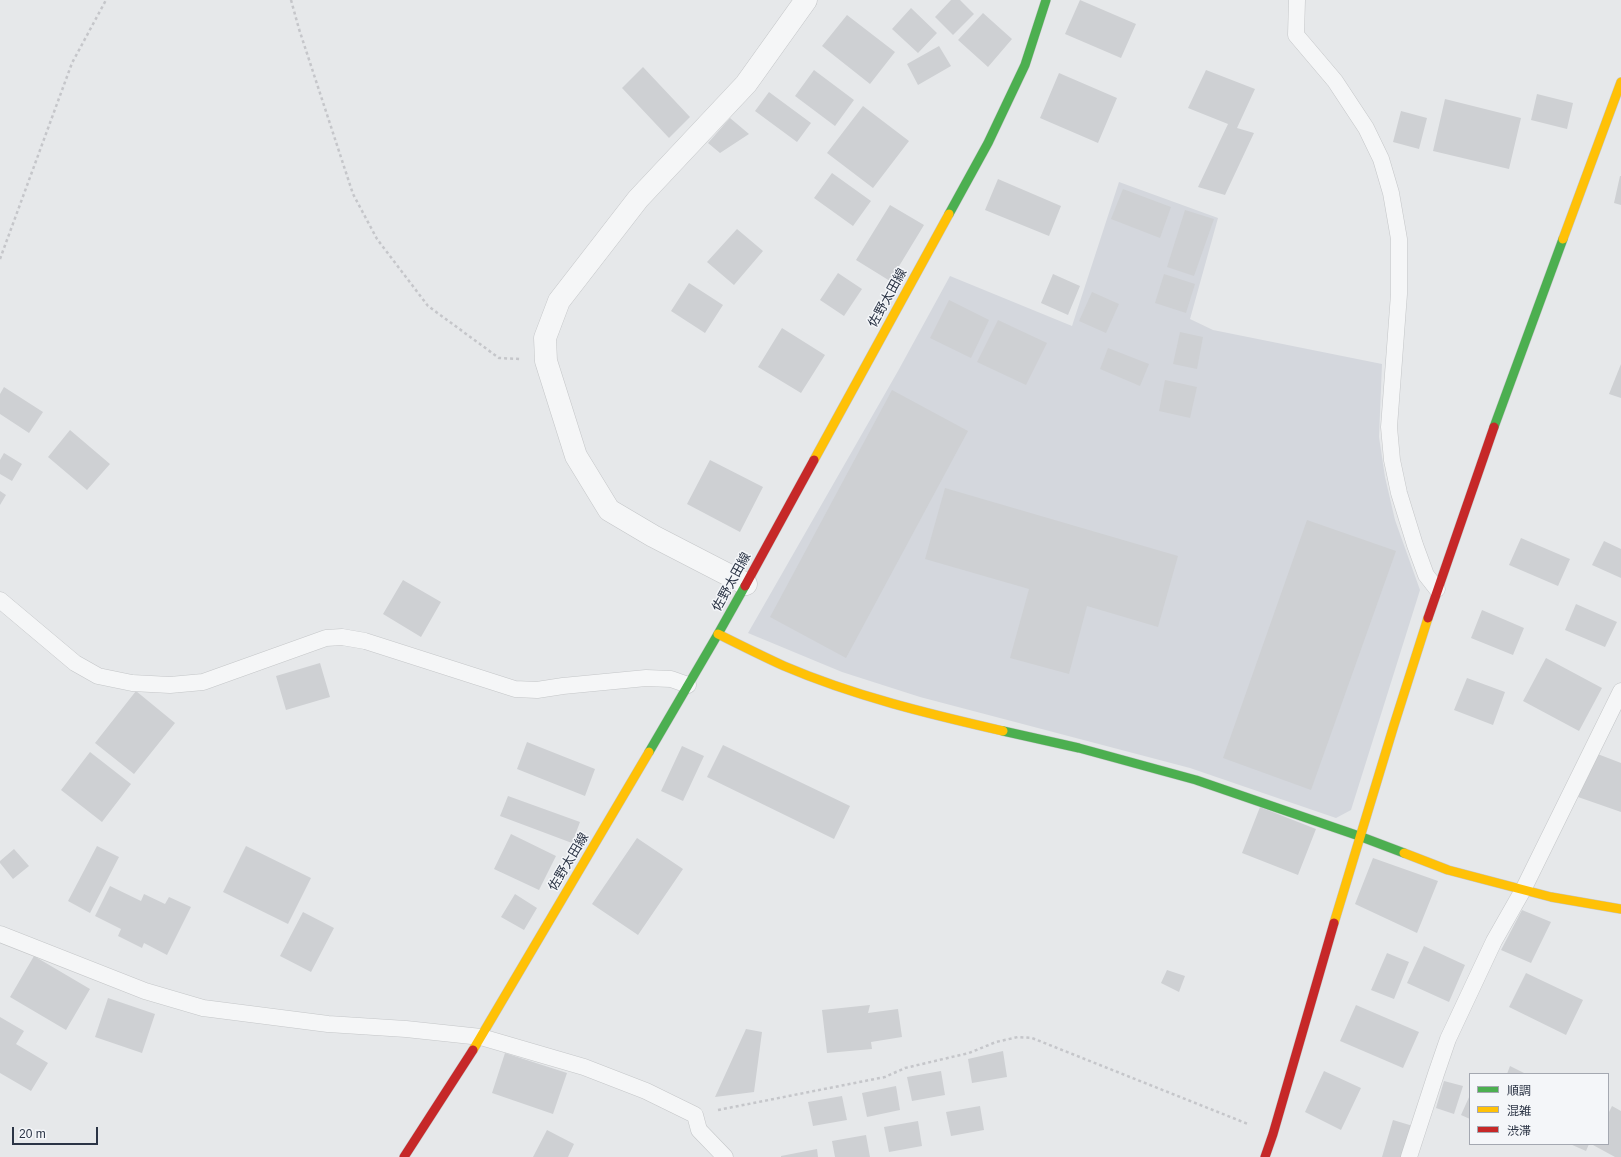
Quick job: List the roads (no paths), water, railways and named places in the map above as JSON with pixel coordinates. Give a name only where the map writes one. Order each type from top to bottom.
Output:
[{"type":"street","points":[[746,584],[653,536],[609,510],[576,456],[546,361],[545,338],[559,301],[638,199],[746,84],[806,0]]},
{"type":"street","name":"佐野太田線","points":[[404,1157],[481,1037],[746,584],[988,143],[1025,65],[1046,0]]},
{"type":"street","points":[[1265,1157],[1273,1134],[1359,836],[1437,590],[1514,372],[1621,82]]},
{"type":"street","points":[[718,634],[784,666],[854,692],[956,720],[1079,748],[1196,780],[1359,836],[1448,870],[1551,897],[1621,909]]},
{"type":"lane","points":[[1297,0],[1296,35],[1334,81],[1366,128],[1381,159],[1391,193],[1399,239],[1399,294],[1389,427],[1392,460],[1399,493],[1415,545],[1426,575],[1437,590]]},
{"type":"lane","points":[[0,600],[76,663],[98,676],[132,683],[170,685],[203,682],[326,638],[342,637],[365,642],[515,689],[537,690],[646,678],[671,679],[688,685]]},
{"type":"lane","points":[[1410,1157],[1448,1039],[1494,941],[1523,890],[1621,691]]},
{"type":"lane","points":[[0,934],[145,991],[203,1008],[328,1024],[406,1029],[481,1037],[584,1067],[646,1091],[695,1115],[699,1130],[725,1157]]}]
